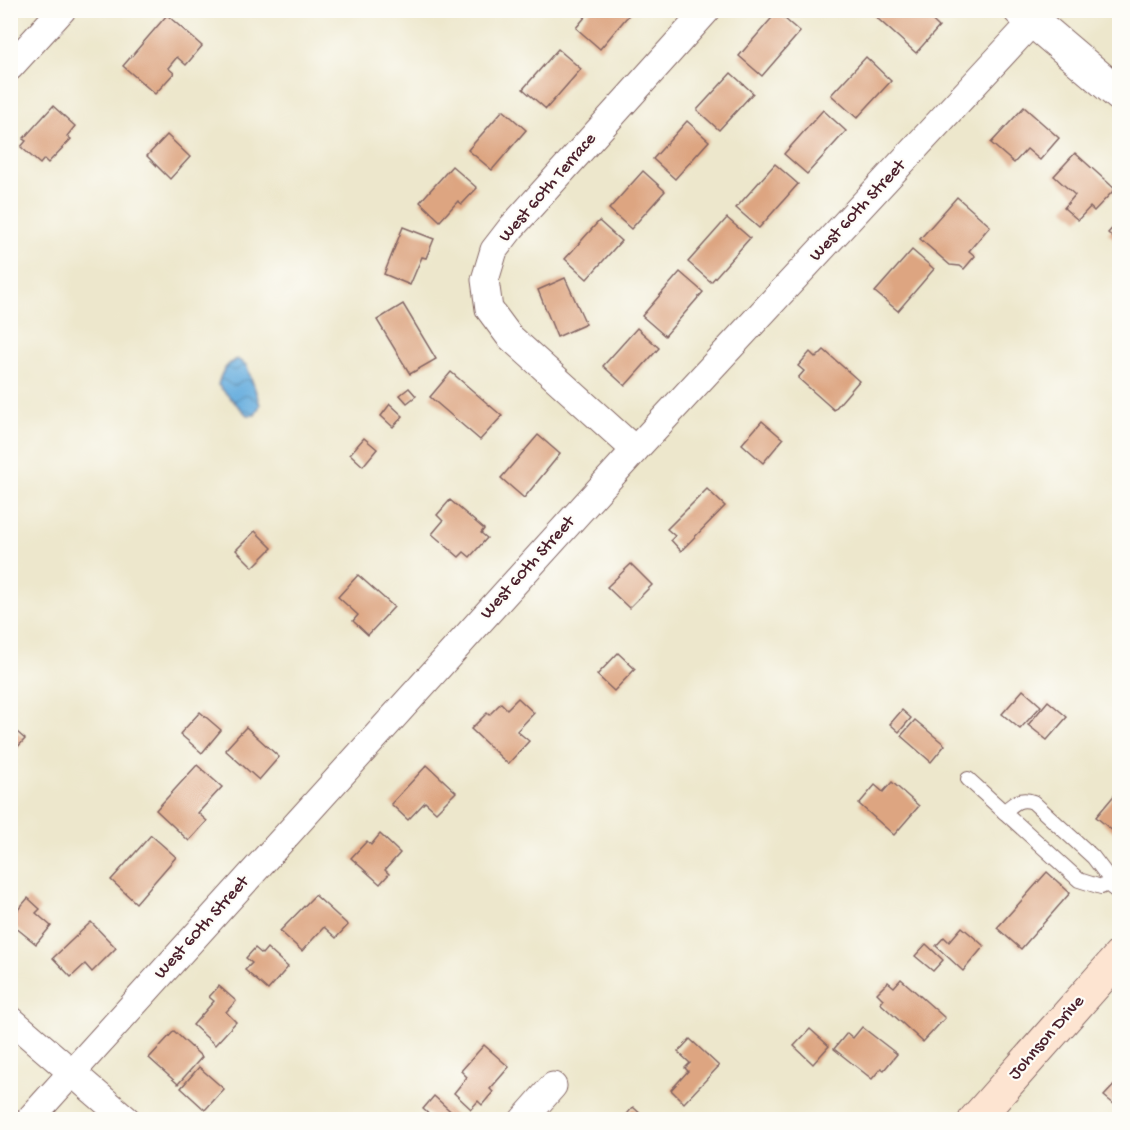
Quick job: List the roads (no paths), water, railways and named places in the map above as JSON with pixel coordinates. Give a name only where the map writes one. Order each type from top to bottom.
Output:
[{"type":"main road","name":"Johnson Drive","points":[[975,1119],[1119,956]]},
{"type":"street","points":[[10,67],[62,10]]},
{"type":"street","name":"West 60th Terrace","points":[[635,450],[508,336],[489,309],[485,280],[494,250],[511,228],[707,10]]},
{"type":"street","points":[[1027,16],[1119,95]]},
{"type":"street","name":"West 60th Street","points":[[29,1119],[1027,16]]},
{"type":"street","points":[[10,1019],[127,1119]]},
{"type":"street","points":[[523,1119],[553,1086]]},
{"type":"lane","points":[[968,779],[1079,880],[1101,887],[1107,884],[1109,878],[1093,857],[1033,802],[1026,799],[1017,800],[1005,812]]},
{"type":"lane","points":[[1107,884],[1119,894]]},
{"type":"water","points":[[237,359],[246,365],[254,386],[260,405],[255,415],[247,415],[218,385],[224,370]]}]
